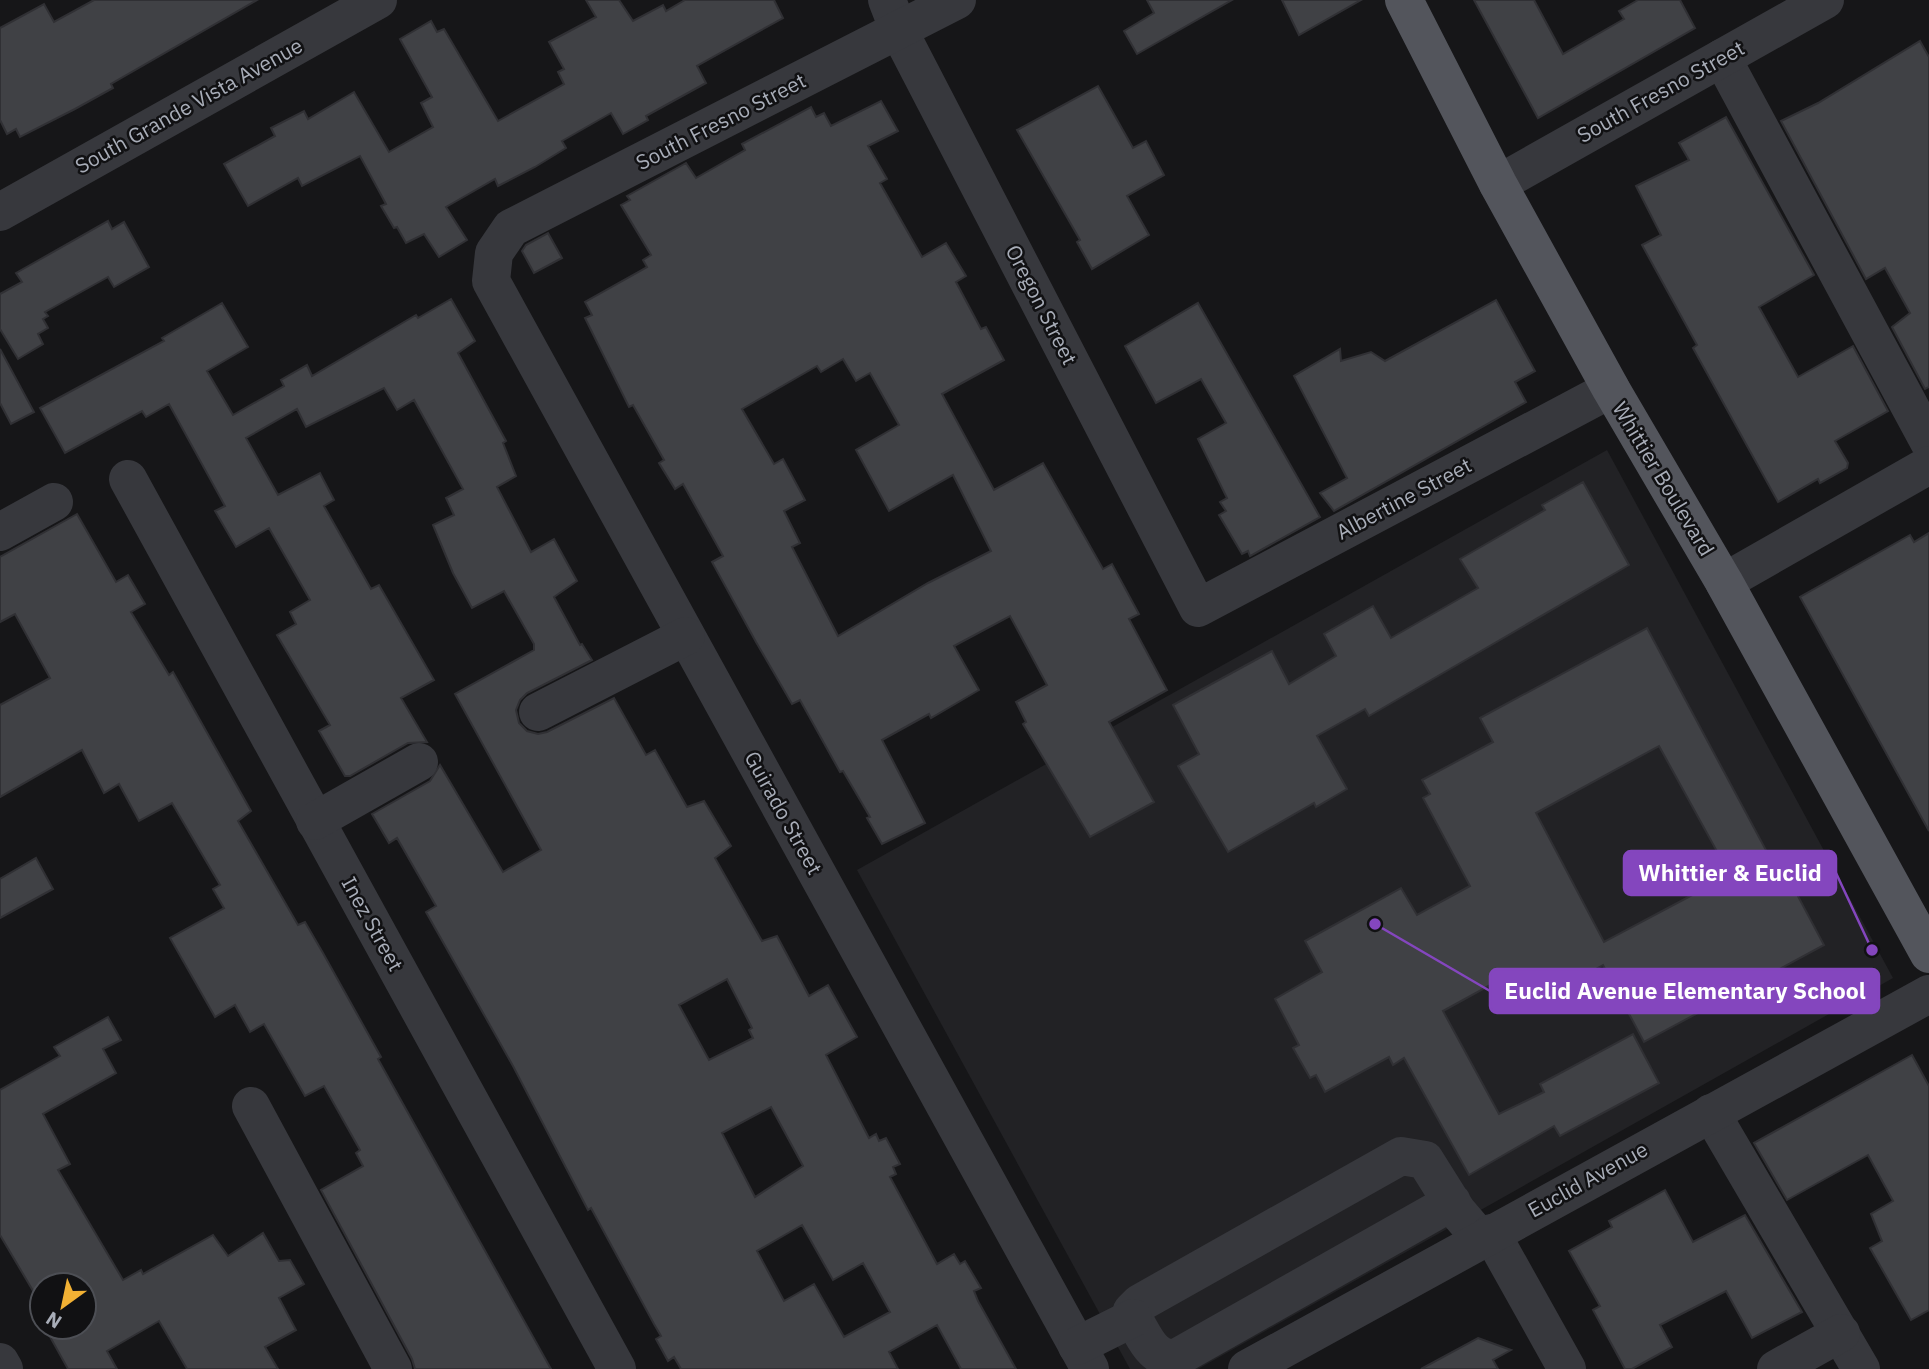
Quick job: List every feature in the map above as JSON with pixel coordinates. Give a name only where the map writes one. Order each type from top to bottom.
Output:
[{"type":"main road","name":"Whittier Boulevard","points":[[1404,0],[1498,184],[1611,389],[1724,582],[1929,954]]},
{"type":"street","name":"South Grande Vista Avenue","points":[[0,212],[333,11],[378,0]]},
{"type":"street","name":"South Fresno Street","points":[[494,253],[512,228],[893,16],[957,0]]},
{"type":"street","name":"South Fresno Street","points":[[1498,184],[1825,0]]},
{"type":"street","name":"Oregon Street","points":[[893,16],[1198,608]]},
{"type":"street","points":[[1721,58],[1929,442]]},
{"type":"street","name":"Guirado Street","points":[[494,253],[491,281],[1083,1357]]},
{"type":"street","name":"Albertine Street","points":[[1198,608],[1611,389]]},
{"type":"street","points":[[1724,582],[1929,466]]},
{"type":"street","name":"Inez Street","points":[[128,479],[617,1369]]},
{"type":"street","points":[[0,532],[54,502]]},
{"type":"street","points":[[538,712],[686,636]]},
{"type":"street","points":[[315,821],[419,762]]},
{"type":"street","name":"Euclid Avenue","points":[[1247,1369],[1929,994]]},
{"type":"street","points":[[251,1106],[393,1369]]},
{"type":"street","points":[[1711,1113],[1861,1369]]},
{"type":"street","points":[[1452,1202],[1176,1358],[1166,1359],[1157,1355],[1133,1318],[1132,1311],[1140,1303],[1401,1156],[1425,1160],[1452,1202],[1486,1236],[1567,1369]]},
{"type":"street","points":[[1083,1357],[1133,1318]]},
{"type":"street","points":[[1776,1369],[1841,1333]]},
{"type":"street","points":[[0,1362],[4,1369]]},
{"type":"shaded area","points":[[1607,450],[1893,978],[1198,1369],[1130,1369],[857,870]]},
{"type":"building","points":[[94,0],[257,0],[111,84],[113,88],[75,109],[20,137],[16,129],[7,134],[0,120],[0,28],[44,4],[54,22]]},
{"type":"building","points":[[586,0],[619,0],[633,21],[663,5],[666,11],[685,0],[774,0],[783,18],[697,66],[706,83],[646,116],[648,120],[623,134],[611,113],[562,141],[566,148],[535,167],[498,186],[495,179],[446,207],[467,240],[439,257],[424,234],[406,243],[397,227],[394,228],[381,206],[386,204],[360,156],[302,186],[298,178],[248,206],[224,164],[275,136],[271,128],[304,111],[308,119],[354,92],[389,152],[433,127],[421,103],[432,97],[400,39],[431,21],[437,32],[444,29],[498,121],[564,84],[558,72],[564,69],[549,42],[596,17]]},
{"type":"building","points":[[1147,0],[1232,0],[1137,54],[1124,31],[1154,13]]},
{"type":"building","points":[[1282,0],[1361,0],[1299,35]]},
{"type":"building","points":[[1474,0],[1534,0],[1563,54],[1624,19],[1619,11],[1638,0],[1680,0],[1695,28],[1538,118]]},
{"type":"building","points":[[1920,41],[1929,57],[1929,387],[1925,389],[1892,327],[1910,313],[1885,268],[1866,279],[1781,121],[1818,103]]},
{"type":"building","points":[[1098,86],[1133,148],[1146,141],[1164,175],[1127,196],[1149,235],[1092,269],[1077,242],[1080,240],[1017,130]]},
{"type":"building","points":[[881,101],[898,131],[868,146],[887,179],[880,183],[922,257],[946,243],[966,276],[956,282],[981,329],[986,327],[1004,360],[942,394],[994,490],[1043,463],[1103,569],[1112,564],[1139,614],[1129,619],[1167,690],[1109,722],[1154,802],[1090,837],[1023,724],[1026,722],[1016,702],[1047,685],[1010,616],[954,646],[979,690],[931,718],[929,714],[882,740],[925,823],[882,844],[867,818],[870,817],[843,771],[840,772],[800,700],[792,704],[756,642],[712,562],[723,556],[683,484],[675,489],[659,463],[664,460],[633,405],[629,407],[585,318],[592,315],[585,302],[647,267],[643,260],[651,255],[621,205],[630,200],[627,196],[686,163],[696,178],[745,150],[742,144],[811,107],[816,117],[824,113],[831,126]],"holes":[[[843,359],[856,381],[870,373],[899,425],[856,450],[889,511],[953,475],[991,551],[928,583],[838,636],[792,547],[800,543],[784,511],[805,500],[783,459],[774,464],[742,409],[817,366],[821,372]]]},
{"type":"building","points":[[1726,117],[1814,275],[1759,307],[1798,377],[1853,346],[1888,411],[1835,441],[1848,463],[1847,468],[1820,483],[1818,479],[1778,502],[1693,348],[1697,345],[1642,245],[1661,235],[1636,186],[1689,160],[1679,143]]},
{"type":"building","points":[[108,221],[112,229],[124,222],[149,267],[114,287],[108,277],[45,312],[48,316],[43,319],[48,328],[38,334],[43,344],[18,359],[0,329],[0,294],[22,282],[16,273]]},
{"type":"building","points":[[548,233],[562,258],[534,273],[522,251],[526,245]]},
{"type":"building","points":[[451,299],[475,341],[458,353],[506,441],[503,443],[516,476],[497,487],[531,552],[554,539],[577,581],[554,597],[580,645],[582,644],[592,660],[527,693],[516,710],[519,723],[527,731],[538,734],[547,732],[614,698],[646,755],[655,750],[687,807],[704,801],[731,846],[715,858],[762,941],[777,936],[809,996],[828,985],[857,1037],[826,1055],[869,1138],[876,1134],[879,1141],[886,1138],[900,1164],[893,1167],[896,1174],[890,1177],[937,1264],[954,1254],[960,1264],[965,1261],[981,1288],[974,1291],[978,1301],[1016,1369],[961,1369],[937,1325],[889,1352],[898,1369],[681,1369],[674,1357],[668,1361],[656,1339],[661,1336],[591,1208],[588,1210],[513,1066],[426,912],[436,906],[397,838],[389,843],[372,814],[430,781],[440,765],[503,872],[541,850],[455,694],[534,650],[534,644],[504,591],[472,608],[453,573],[433,525],[454,515],[446,498],[463,489],[414,400],[397,410],[384,388],[306,427],[297,409],[246,438],[278,495],[320,473],[334,500],[324,506],[371,589],[379,585],[434,680],[401,698],[427,742],[408,743],[350,776],[345,776],[319,731],[330,725],[277,635],[296,624],[290,612],[310,600],[269,528],[236,547],[215,511],[225,506],[169,404],[146,417],[142,411],[65,453],[40,408],[164,341],[162,338],[222,303],[248,347],[207,371],[233,415],[284,386],[281,380],[307,365],[312,376],[416,315],[418,318]],"holes":[[[727,979],[752,1028],[749,1030],[753,1038],[709,1060],[679,1005]],[[771,1107],[803,1166],[755,1197],[722,1133]],[[802,1225],[833,1280],[863,1263],[890,1312],[844,1337],[814,1284],[784,1301],[757,1251]]]},
{"type":"building","points":[[1496,300],[1535,371],[1515,382],[1526,402],[1334,511],[1320,493],[1347,478],[1294,376],[1340,349],[1341,361],[1371,352],[1385,361]]},
{"type":"building","points":[[1198,303],[1320,517],[1250,556],[1248,551],[1242,554],[1219,515],[1226,511],[1220,502],[1227,498],[1198,439],[1226,423],[1201,379],[1156,403],[1125,346]]},
{"type":"building","points":[[0,349],[34,412],[11,424],[0,403]]},
{"type":"building","points":[[1583,482],[1629,565],[1369,716],[1365,709],[1317,736],[1347,789],[1316,807],[1314,803],[1228,852],[1178,766],[1199,754],[1173,705],[1272,651],[1289,684],[1336,656],[1324,634],[1373,606],[1391,638],[1478,588],[1460,559],[1545,510],[1542,505]]},
{"type":"building","points":[[77,514],[116,582],[128,575],[145,604],[131,612],[169,675],[173,672],[251,811],[238,821],[298,925],[305,922],[323,953],[381,1057],[378,1059],[551,1369],[415,1369],[321,1190],[363,1166],[356,1153],[360,1150],[324,1086],[305,1096],[264,1024],[250,1032],[235,1005],[215,1017],[170,938],[224,908],[213,889],[220,885],[172,803],[139,821],[119,784],[104,793],[82,750],[0,797],[0,705],[50,678],[15,614],[0,622],[0,557]]},
{"type":"building","points":[[1929,533],[1929,831],[1800,597],[1910,535],[1914,542]]},
{"type":"building","points":[[1647,628],[1768,854],[1774,851],[1824,945],[1644,1042],[1603,965],[1519,1012],[1501,979],[1443,1011],[1499,1114],[1544,1092],[1540,1084],[1633,1034],[1659,1083],[1560,1136],[1554,1126],[1469,1175],[1404,1058],[1393,1065],[1389,1057],[1325,1092],[1316,1075],[1310,1078],[1293,1048],[1299,1045],[1275,999],[1322,972],[1305,941],[1401,888],[1417,915],[1470,886],[1423,798],[1430,794],[1422,780],[1493,742],[1480,718]],"holes":[[[1659,746],[1730,875],[1604,942],[1536,813]]]},
{"type":"building","points":[[36,858],[53,889],[0,918],[0,879]]},
{"type":"building","points":[[108,1017],[121,1040],[103,1049],[116,1073],[43,1114],[70,1164],[58,1170],[123,1280],[141,1270],[143,1274],[213,1235],[228,1256],[263,1233],[279,1261],[290,1260],[304,1284],[279,1298],[296,1330],[265,1347],[278,1369],[187,1369],[159,1321],[107,1351],[117,1369],[68,1369],[52,1341],[98,1341],[98,1271],[28,1271],[28,1282],[0,1235],[0,1090],[60,1056],[54,1047]]},
{"type":"building","points":[[1912,1055],[1929,1086],[1929,1310],[1911,1320],[1870,1248],[1882,1241],[1871,1214],[1893,1201],[1868,1155],[1787,1200],[1754,1143]]},
{"type":"building","points":[[1665,1190],[1693,1242],[1745,1215],[1802,1312],[1752,1338],[1726,1291],[1660,1325],[1672,1347],[1632,1369],[1625,1369],[1593,1310],[1600,1306],[1569,1251],[1612,1227],[1609,1221]]},
{"type":"building","points":[[1478,1338],[1511,1350],[1493,1360],[1498,1369],[1421,1369]]},
{"type":"place","name":"Euclid Avenue Elementary School","points":[[1375,924]]},
{"type":"place","name":"Whittier & Euclid","points":[[1872,950]]}]
